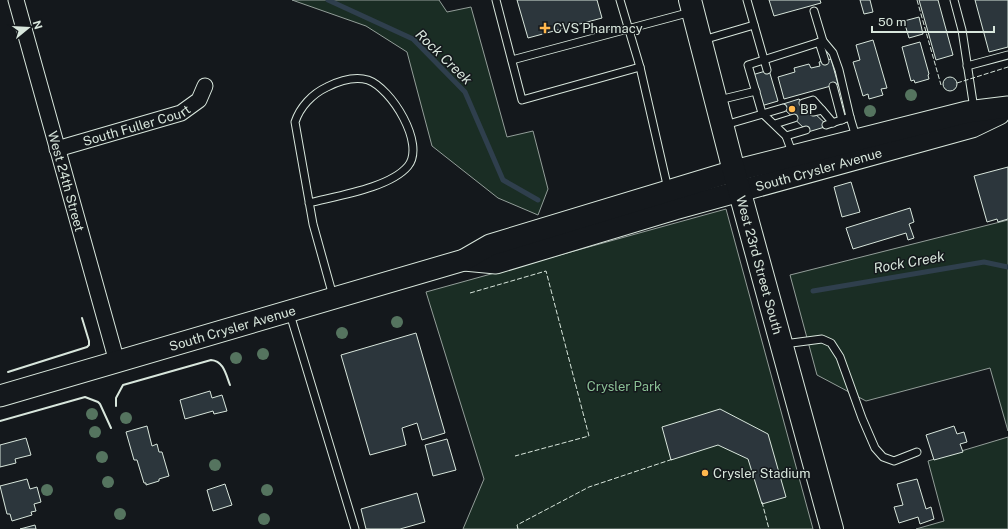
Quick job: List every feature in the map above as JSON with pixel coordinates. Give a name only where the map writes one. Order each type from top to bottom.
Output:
[{"type":"main road","name":"West 23rd Street South","points":[[691,6],[734,171],[832,529]]},
{"type":"main road","name":"South Crysler Avenue","points":[[0,396],[464,260],[490,245],[734,171],[974,111],[1008,108]]},
{"type":"main road","name":"South Crysler Avenue","points":[[464,260],[496,263],[675,209],[972,127],[1008,108]]},
{"type":"street","name":"West 24th Street","points":[[16,0],[117,362]]},
{"type":"street","name":"South Fuller Court","points":[[57,149],[181,112],[199,100],[205,86]]},
{"type":"lane","points":[[496,0],[522,100],[640,67]]},
{"type":"lane","points":[[620,0],[640,67],[669,191]]},
{"type":"lane","points":[[747,0],[767,70]]},
{"type":"lane","points":[[954,0],[962,30],[974,111]]},
{"type":"lane","points":[[512,60],[629,29],[691,6]]},
{"type":"lane","points":[[814,11],[825,61]]},
{"type":"lane","points":[[700,41],[754,25]]},
{"type":"lane","points":[[793,156],[786,136],[762,113],[748,65],[821,42]]},
{"type":"lane","points":[[821,42],[832,53],[839,70],[856,140]]},
{"type":"lane","points":[[967,66],[1008,55]]},
{"type":"lane","points":[[309,203],[377,185],[398,173],[412,160],[414,152],[413,143],[407,125],[396,107],[380,87],[368,80],[341,80],[323,89],[308,100],[299,111],[295,122],[309,203],[313,224],[333,298]]},
{"type":"lane","points":[[833,86],[842,120]]},
{"type":"lane","points":[[716,100],[756,91]]},
{"type":"lane","points":[[803,103],[813,100],[822,110],[829,124],[850,118]]},
{"type":"lane","points":[[722,125],[781,109],[776,102]]},
{"type":"lane","points":[[813,112],[822,110]]},
{"type":"lane","points":[[775,124],[794,118]]},
{"type":"lane","points":[[786,136],[806,130]]},
{"type":"lane","points":[[289,312],[355,529]]},
{"type":"lane","points":[[782,345],[822,340],[831,343],[840,356],[862,418],[875,448],[883,457],[894,461],[917,452]]},
{"type":"green space","points":[[292,0],[439,0],[447,12],[471,7],[507,137],[533,131],[548,189],[538,215],[498,198],[432,146],[407,52],[366,26]]},
{"type":"green space","name":"Crysler Park","points":[[726,209],[813,529],[463,529],[484,479],[426,292]]},
{"type":"green space","points":[[1008,220],[1008,431],[990,368],[866,401],[817,375],[790,275]]},
{"type":"green space","points":[[1008,437],[1008,529],[916,529],[944,521],[928,461]]},
{"type":"building","name":"CVS Pharmacy","points":[[517,0],[597,0],[602,18],[528,38]]},
{"type":"building","points":[[769,0],[820,0],[821,3],[774,16]]},
{"type":"building","points":[[860,0],[870,0],[873,12],[864,14]]},
{"type":"building","points":[[919,0],[938,0],[953,55],[936,60]]},
{"type":"building","points":[[975,0],[1008,0],[1008,47],[989,52]]},
{"type":"building","points":[[919,17],[923,34],[909,38],[904,21]]},
{"type":"building","points":[[873,40],[887,88],[881,89],[883,95],[869,99],[868,94],[863,96],[853,62],[860,60],[856,45]]},
{"type":"building","points":[[920,42],[929,79],[915,83],[914,80],[911,81],[902,47]]},
{"type":"building","points":[[831,59],[838,84],[784,99],[778,77],[795,72],[794,68],[809,64],[811,68],[820,66],[819,62]]},
{"type":"building","points":[[769,70],[778,101],[761,106],[752,75]]},
{"type":"building","points":[[950,77],[955,79],[957,84],[955,89],[950,91],[945,89],[943,84],[945,79]]},
{"type":"building","points":[[799,99],[828,126],[808,132],[780,105]]},
{"type":"building","points":[[1008,167],[1008,219],[998,222],[997,219],[987,222],[974,176]]},
{"type":"building","points":[[851,182],[860,212],[842,217],[834,187]]},
{"type":"building","points":[[910,208],[914,222],[909,224],[914,238],[908,240],[906,233],[853,249],[846,228]]},
{"type":"building","points":[[416,333],[445,433],[422,440],[417,423],[402,428],[406,445],[370,455],[341,355]]},
{"type":"building","points":[[210,391],[212,398],[222,395],[227,411],[214,414],[213,411],[185,419],[180,400]]},
{"type":"building","points":[[720,409],[768,434],[786,497],[762,504],[748,459],[718,445],[671,460],[662,427]]},
{"type":"building","points":[[147,426],[152,446],[157,444],[159,452],[162,452],[169,476],[146,485],[146,483],[144,483],[137,460],[134,460],[126,432]]},
{"type":"building","points":[[954,426],[957,434],[964,432],[967,442],[960,444],[963,452],[934,460],[926,435]]},
{"type":"building","points":[[26,438],[31,455],[15,459],[16,463],[0,467],[0,445]]},
{"type":"building","points":[[447,439],[456,470],[433,476],[425,445]]},
{"type":"building","points":[[27,479],[30,489],[37,487],[41,502],[34,504],[36,511],[31,512],[32,515],[12,521],[10,514],[7,514],[0,486]]},
{"type":"building","points":[[917,479],[926,509],[931,507],[934,519],[920,524],[918,517],[899,523],[894,507],[903,505],[897,484]]},
{"type":"building","points":[[225,484],[232,505],[213,511],[207,490]]},
{"type":"building","points":[[417,493],[425,522],[400,529],[366,529],[361,509]]},
{"type":"building","points":[[35,525],[36,529],[20,529]]},
{"type":"waterway","name":"Rock Creek","points":[[328,0],[413,39],[465,92],[503,180],[538,200]]},
{"type":"waterway","name":"Rock Creek","points":[[813,291],[984,262],[1008,267]]},
{"type":"fence","points":[[917,0],[941,85]]},
{"type":"fence","points":[[957,83],[1008,67]]},
{"type":"fence","points":[[470,293],[546,271],[589,436],[515,456]]},
{"type":"fence","points":[[518,529],[517,525],[589,487],[673,459]]},
{"type":"fence","points":[[762,502],[769,529]]},
{"type":"wall","points":[[8,372],[87,347],[89,345],[89,341],[82,318]]},
{"type":"wall","points":[[116,406],[116,398],[123,385],[211,360],[222,366],[230,385]]},
{"type":"wall","points":[[0,421],[85,397],[100,404],[111,428]]},
{"type":"place","name":"CVS Pharmacy","points":[[545,28]]},
{"type":"place","name":"BP","points":[[792,109]]},
{"type":"place","name":"Crysler Stadium","points":[[705,473]]}]
